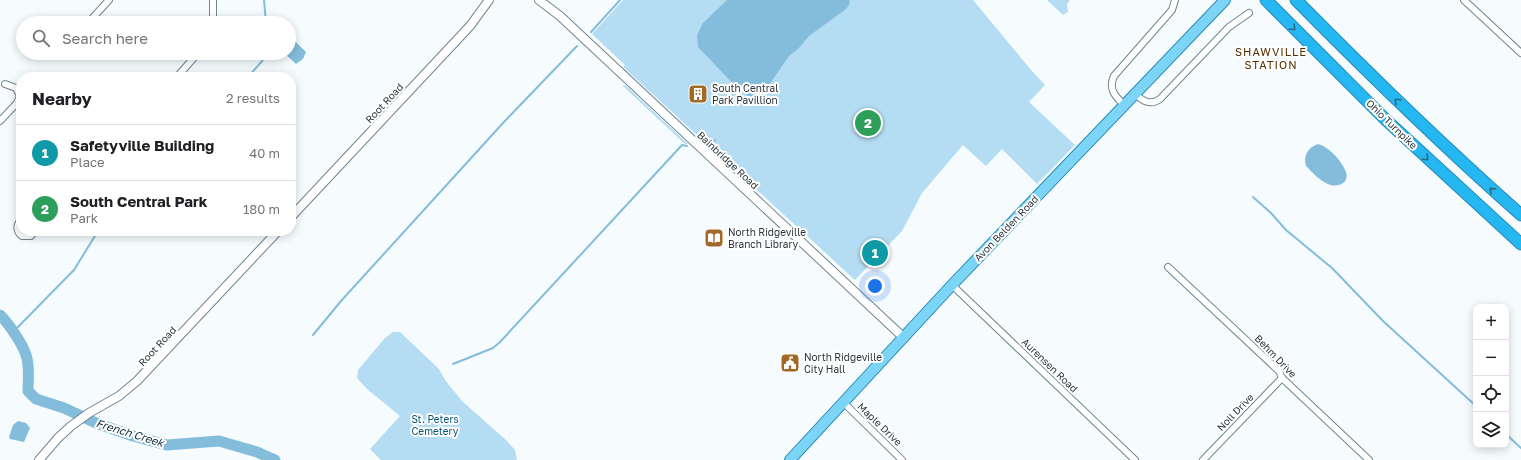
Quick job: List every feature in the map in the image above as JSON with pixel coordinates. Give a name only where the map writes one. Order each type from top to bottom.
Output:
[{"type":"highway","name":"Ohio Turnpike","points":[[1266,0],[1385,119],[1521,244]]},
{"type":"highway","name":"Ohio Turnpike","points":[[1296,0],[1378,83],[1474,174],[1521,216]]},
{"type":"main road","name":"Avon Belden Road","points":[[790,460],[952,285],[1225,0]]},
{"type":"street","points":[[93,16],[109,0]]},
{"type":"street","points":[[213,0],[213,16]]},
{"type":"street","name":"Root Road","points":[[296,212],[470,26],[489,0]]},
{"type":"street","name":"Bainbridge Road","points":[[539,0],[560,16],[903,337]]},
{"type":"street","points":[[1124,105],[1113,92],[1112,84],[1114,76],[1172,10],[1175,0]]},
{"type":"street","points":[[1464,0],[1521,53]]},
{"type":"street","points":[[1135,94],[1152,103],[1160,99],[1229,27],[1249,13]]},
{"type":"street","points":[[181,72],[192,60]]},
{"type":"street","points":[[5,84],[16,88]]},
{"type":"street","points":[[0,121],[16,104]]},
{"type":"street","name":"Root Road","points":[[39,460],[61,435],[79,419],[119,396],[137,381],[273,236]]},
{"type":"street","name":"Behm Drive","points":[[1168,267],[1369,460]]},
{"type":"street","name":"Aurensen Road","points":[[952,285],[1135,460]]},
{"type":"street","name":"Noll Drive","points":[[1203,460],[1282,378]]},
{"type":"street","name":"Maple Drive","points":[[843,402],[902,460]]},
{"type":"green space","points":[[623,0],[973,0],[1045,85],[1029,102],[1075,145],[1037,184],[1002,149],[986,166],[963,145],[922,193],[902,231],[855,280],[623,67],[625,65],[592,34]]},
{"type":"green space","points":[[1047,0],[1070,0],[1067,4],[1068,12],[1063,15]]},
{"type":"green space","points":[[625,85],[688,144],[685,144],[623,86]]},
{"type":"green space","name":"St. Peters Cemetery","points":[[393,332],[400,332],[439,369],[445,380],[462,401],[506,440],[515,450],[517,460],[381,460],[370,449],[400,416],[367,389],[357,378],[358,370],[385,338]]},
{"type":"shaded area","points":[[727,0],[850,0],[846,9],[809,36],[798,49],[789,56],[767,88],[754,100],[739,90],[698,47],[697,35],[703,23]]},
{"type":"shaded area","points":[[296,42],[306,52],[303,59],[296,64],[292,60],[296,60]]},
{"type":"shaded area","points":[[1318,144],[1331,151],[1344,168],[1347,176],[1346,180],[1342,184],[1335,186],[1325,183],[1306,166],[1305,159],[1307,152],[1311,147]]},
{"type":"shaded area","points":[[18,421],[26,423],[30,428],[24,442],[10,439],[9,437],[13,425]]},
{"type":"waterway","name":"French Creek","points":[[264,0],[265,16]]},
{"type":"waterway","points":[[591,32],[620,0]]},
{"type":"waterway","points":[[313,335],[341,301],[503,123],[577,46]]},
{"type":"waterway","name":"French Creek","points":[[252,72],[263,60]]},
{"type":"waterway","points":[[703,137],[713,141],[715,140]]},
{"type":"waterway","points":[[453,364],[493,348],[500,342],[682,145],[687,146]]},
{"type":"waterway","points":[[1253,197],[1271,213],[1286,230],[1332,268],[1383,321],[1473,403]]},
{"type":"waterway","name":"French Creek","points":[[13,332],[74,270],[95,236]]},
{"type":"waterway","name":"French Creek","points":[[0,315],[22,345],[28,364],[28,391],[36,399],[64,408],[96,423],[133,436],[167,445],[219,441],[257,452],[275,460]]},
{"type":"waterway","points":[[1509,437],[1521,448]]},
{"type":"place","name":"South Central Park Pavillion","points":[[698,94]]},
{"type":"place","name":"South Central Park","points":[[868,123]]},
{"type":"place","name":"North Ridgeville Branch Library","points":[[714,238]]},
{"type":"place","name":"Safetyville Building","points":[[875,253]]},
{"type":"place","name":"North Ridgeville City Hall","points":[[790,363]]},
{"type":"district","name":"SHAWVILLE STATION","points":[[1271,58]]}]
